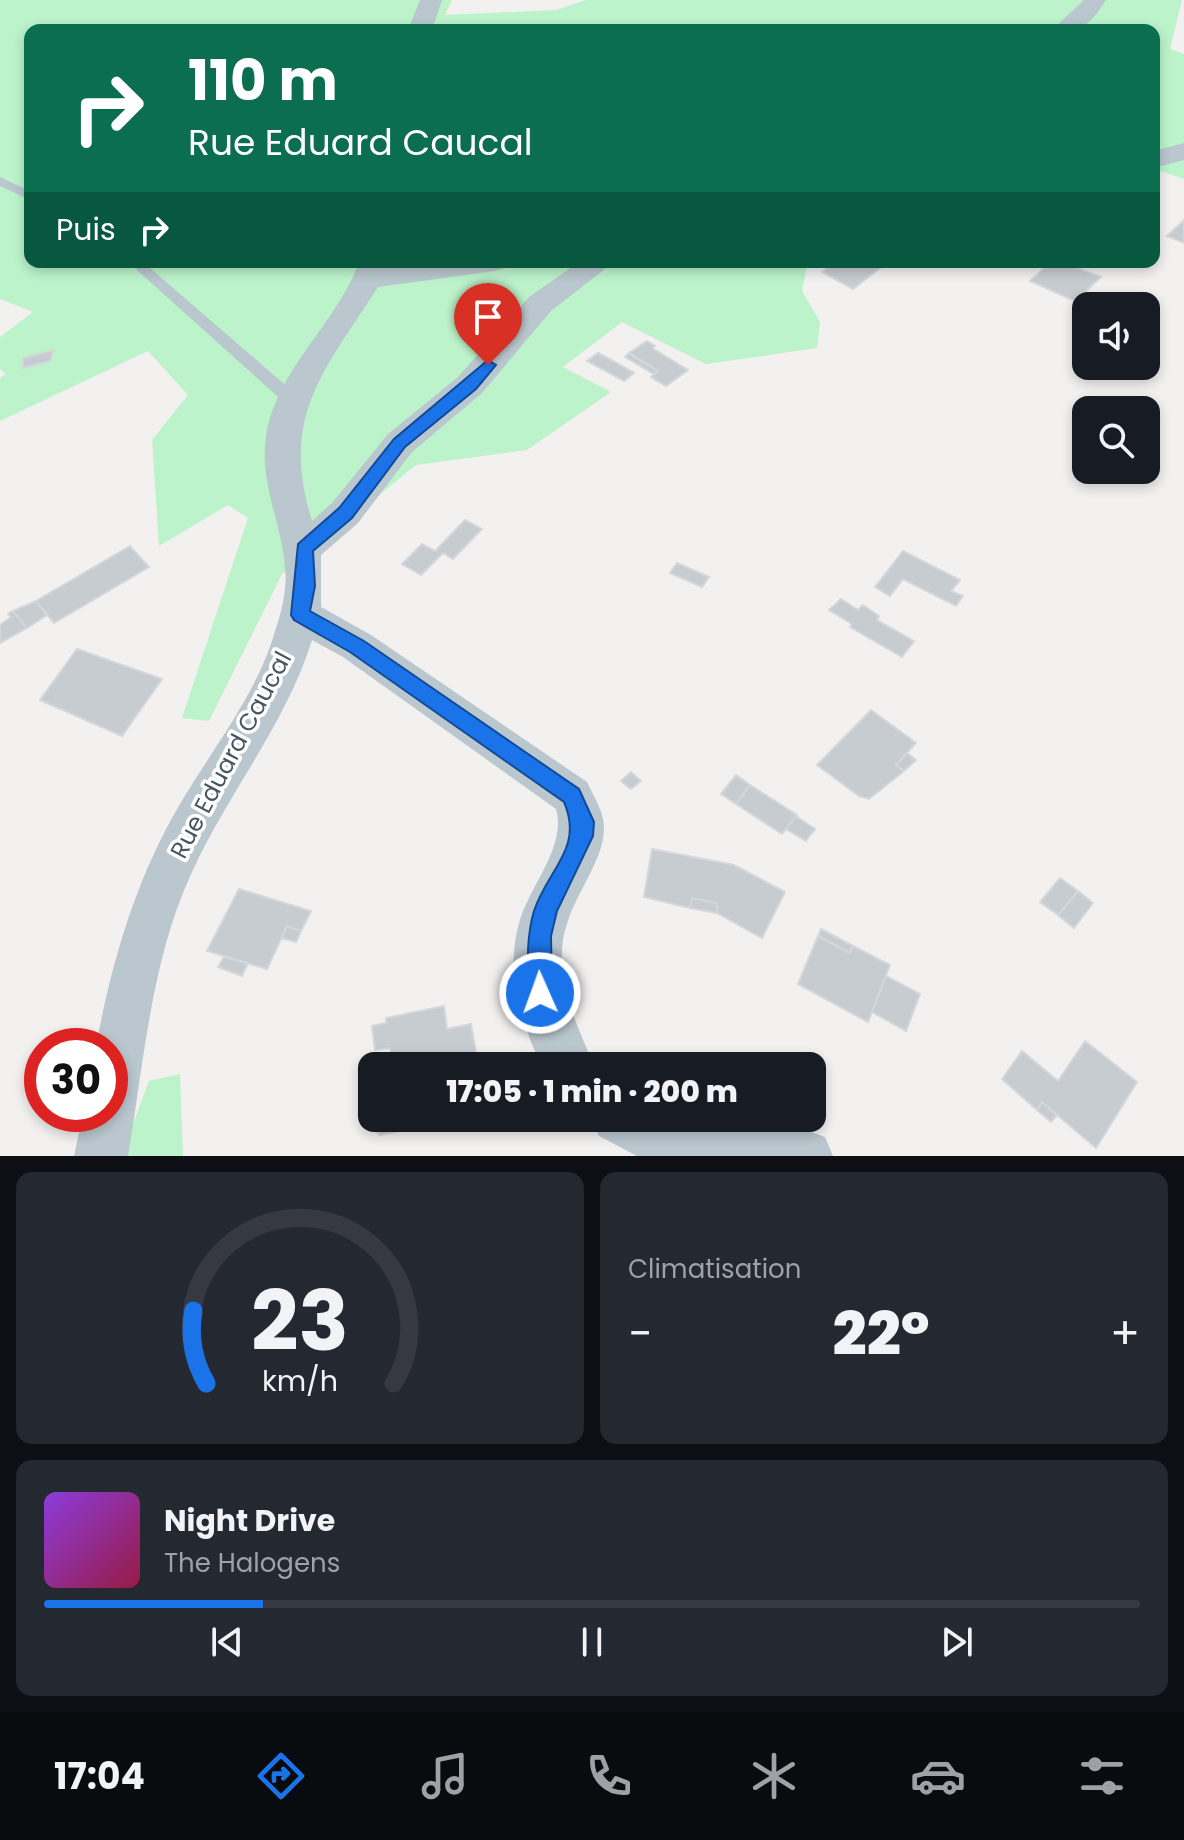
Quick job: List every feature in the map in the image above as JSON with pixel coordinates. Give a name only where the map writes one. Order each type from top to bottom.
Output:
[{"type":"street","points":[[422,24],[431,0]]},
{"type":"street","points":[[1072,24],[1086,13],[1095,0]]},
{"type":"street","points":[[1160,158],[1184,151]]},
{"type":"street","points":[[371,270],[402,268]]},
{"type":"street","points":[[304,549],[345,513],[400,443],[470,385],[540,304],[591,268]]},
{"type":"street","name":"Rue Eduard Caucal","points":[[124,1028],[133,980],[172,864],[270,688],[301,615],[306,586],[304,549],[281,456],[284,425],[293,401],[371,270]]},
{"type":"street","points":[[301,615],[357,646],[572,796],[583,822],[583,836],[546,909],[538,964],[547,1022],[562,1052]]},
{"type":"street","points":[[101,1156],[106,1132]]},
{"type":"street","points":[[636,1132],[693,1143],[806,1156]]},
{"type":"lane","points":[[0,181],[24,193]]},
{"type":"lane","points":[[142,268],[293,401]]},
{"type":"green space","points":[[0,0],[452,0],[445,15],[556,10],[586,0],[1182,0],[1170,49],[1184,54],[1184,179],[1160,171],[1160,24],[24,24],[24,268],[807,268],[802,291],[820,322],[817,348],[706,364],[622,322],[563,367],[611,392],[527,450],[416,465],[282,574],[209,721],[182,718],[248,518],[228,505],[159,546],[152,440],[188,395],[148,351],[0,421],[0,378],[6,374],[0,369],[0,337],[33,312],[0,299]]},
{"type":"green space","points":[[180,1074],[183,1156],[121,1156],[149,1081]]},
{"type":"building","points":[[1184,220],[1184,243],[1167,236]]},
{"type":"building","points":[[828,268],[880,268],[853,289],[822,272]]},
{"type":"building","points":[[1044,268],[1076,268],[1101,277],[1085,292],[1072,292],[1072,300],[1030,281]]},
{"type":"building","points":[[647,341],[655,346],[652,348],[688,370],[666,386],[651,377],[658,371],[629,353]]},
{"type":"building","points":[[53,350],[51,361],[23,368],[23,358]]},
{"type":"building","points":[[598,353],[634,373],[624,381],[587,361]]},
{"type":"building","points":[[629,353],[658,371],[654,374],[625,357]]},
{"type":"building","points":[[465,520],[482,529],[453,559],[443,553],[421,575],[402,564],[422,544],[435,551]]},
{"type":"building","points":[[130,546],[149,567],[54,623],[36,601]]},
{"type":"building","points":[[903,551],[960,580],[951,591],[963,596],[956,606],[903,579],[890,596],[875,587]]},
{"type":"building","points":[[677,563],[709,577],[702,587],[670,573]]},
{"type":"building","points":[[841,599],[858,610],[863,605],[879,616],[877,620],[914,641],[902,657],[850,627],[852,624],[829,610]]},
{"type":"building","points":[[36,601],[47,615],[27,628],[13,611]]},
{"type":"building","points":[[13,611],[27,628],[0,643],[0,625],[11,617],[8,614]]},
{"type":"building","points":[[77,649],[162,679],[122,736],[40,700]]},
{"type":"building","points":[[871,710],[916,743],[896,765],[904,771],[869,799],[859,796],[817,765]]},
{"type":"building","points":[[907,753],[916,760],[904,771],[896,765]]},
{"type":"building","points":[[631,772],[641,781],[631,789],[621,781]]},
{"type":"building","points":[[736,775],[750,785],[736,804],[721,794]]},
{"type":"building","points":[[750,785],[797,815],[782,834],[736,804]]},
{"type":"building","points":[[796,816],[815,829],[806,841],[786,829]]},
{"type":"building","points":[[652,849],[734,865],[785,892],[762,938],[717,913],[717,903],[692,898],[690,908],[644,897]]},
{"type":"building","points":[[1060,878],[1078,891],[1058,915],[1040,902]]},
{"type":"building","points":[[239,889],[311,911],[301,931],[287,926],[267,969],[207,951]]},
{"type":"building","points":[[1078,891],[1093,903],[1074,928],[1058,915]]},
{"type":"building","points":[[692,898],[717,903],[717,913],[690,908]]},
{"type":"building","points":[[287,926],[301,931],[296,942],[282,938]]},
{"type":"building","points":[[821,929],[853,946],[850,953],[818,936]]},
{"type":"building","points":[[818,936],[850,953],[853,946],[890,965],[868,1022],[798,984]]},
{"type":"building","points":[[224,957],[248,963],[242,976],[218,967]]},
{"type":"building","points":[[886,976],[920,994],[906,1031],[872,1012]]},
{"type":"building","points":[[444,1006],[447,1029],[471,1024],[476,1052],[375,1050],[372,1026],[386,1023],[386,1018]]},
{"type":"building","points":[[1085,1041],[1137,1082],[1096,1148],[1042,1102],[1037,1110],[1002,1079],[1022,1051],[1058,1081]]},
{"type":"building","points":[[1042,1102],[1057,1115],[1051,1122],[1037,1110]]},
{"type":"route","points":[[488,365],[470,385],[400,443],[345,513],[304,549],[306,586],[301,615],[357,646],[561,785],[572,796],[583,822],[583,836],[546,909],[538,964],[540,993]]}]
